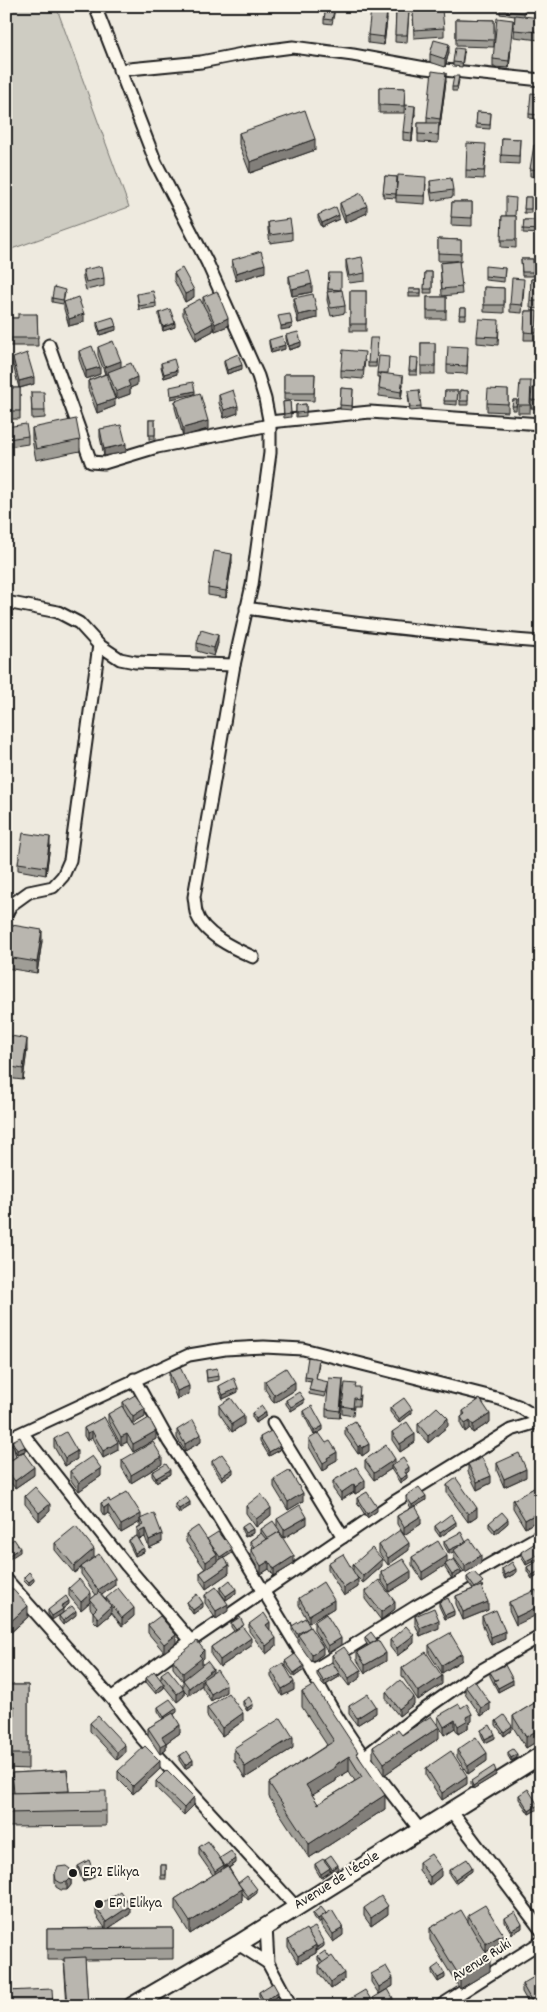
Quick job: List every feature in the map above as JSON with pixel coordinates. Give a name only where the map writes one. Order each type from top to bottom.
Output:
[{"type":"street","points":[[95,6],[156,163],[208,262],[258,376],[270,424],[270,452],[253,575],[234,665],[194,896],[196,914],[206,928],[229,946],[254,957]]},
{"type":"street","points":[[119,70],[201,62],[247,52],[293,47],[353,55],[425,68],[541,80]]},
{"type":"street","points":[[49,344],[91,462],[104,464],[157,447],[270,424],[370,412],[541,424]]},
{"type":"street","points":[[6,602],[58,612],[79,623],[99,645],[120,659],[135,662],[234,665]]},
{"type":"street","points":[[246,608],[451,635],[541,642]]},
{"type":"street","points":[[6,915],[11,905],[29,892],[53,886],[63,876],[70,860],[99,645]]},
{"type":"street","points":[[6,1440],[23,1434],[134,1379],[189,1355],[226,1349],[264,1347],[303,1349],[500,1398],[541,1420]]},
{"type":"street","points":[[134,1379],[169,1442],[211,1505],[312,1671],[319,1686],[364,1757],[420,1830]]},
{"type":"street","points":[[111,1698],[263,1590],[394,1502],[511,1430],[541,1420]]},
{"type":"street","points":[[273,1423],[344,1537]]},
{"type":"street","points":[[23,1434],[127,1566],[190,1641]]},
{"type":"street","points":[[312,1671],[415,1607],[541,1535]]},
{"type":"street","points":[[6,1579],[111,1698],[140,1736],[295,1906]]},
{"type":"street","points":[[364,1757],[424,1710],[478,1672],[541,1636]]},
{"type":"street","name":"Avenue de l'école","points":[[132,2006],[238,1944],[295,1906],[541,1756]]},
{"type":"street","points":[[452,1812],[541,1930]]},
{"type":"street","points":[[266,1926],[268,1963],[291,2006]]},
{"type":"street","name":"Avenue Ruki","points":[[440,2006],[541,1942]]},
{"type":"street","points":[[238,1944],[268,1963]]},
{"type":"shaded area","points":[[6,6],[56,6],[129,207],[6,251]]},
{"type":"building","points":[[326,6],[335,6],[332,20],[324,19]]},
{"type":"building","points":[[500,6],[525,6],[524,13],[500,10]]},
{"type":"building","points":[[371,9],[387,11],[384,37],[368,35]]},
{"type":"building","points":[[442,10],[444,28],[414,30],[413,12]]},
{"type":"building","points":[[396,11],[409,11],[407,35],[395,35]]},
{"type":"building","points":[[515,15],[540,18],[539,32],[514,30]]},
{"type":"building","points":[[497,18],[513,20],[509,61],[493,59]]},
{"type":"building","points":[[456,19],[494,20],[494,40],[456,39]]},
{"type":"building","points":[[434,40],[449,44],[445,59],[430,54]]},
{"type":"building","points":[[455,48],[464,49],[462,63],[453,62]]},
{"type":"building","points":[[432,71],[446,73],[440,119],[427,117]]},
{"type":"building","points":[[454,76],[459,76],[457,87],[452,87]]},
{"type":"building","points":[[379,87],[405,88],[404,106],[379,105]]},
{"type":"building","points":[[531,93],[541,94],[540,115],[529,114]]},
{"type":"building","points":[[406,105],[415,106],[412,133],[403,132]]},
{"type":"building","points":[[305,110],[315,139],[250,162],[239,133]]},
{"type":"building","points":[[477,112],[491,113],[490,125],[476,124]]},
{"type":"building","points":[[418,123],[439,123],[438,135],[418,134]]},
{"type":"building","points":[[502,138],[520,139],[519,156],[501,155]]},
{"type":"building","points":[[467,143],[486,144],[484,171],[466,170]]},
{"type":"building","points":[[534,145],[541,146],[541,170],[530,169]]},
{"type":"building","points":[[398,175],[426,177],[425,196],[396,195]]},
{"type":"building","points":[[385,176],[397,177],[396,194],[383,193]]},
{"type":"building","points":[[451,178],[453,190],[432,193],[430,181]]},
{"type":"building","points":[[361,193],[367,206],[345,215],[340,203]]},
{"type":"building","points":[[506,197],[516,198],[515,216],[506,216]]},
{"type":"building","points":[[525,197],[531,197],[531,209],[524,209]]},
{"type":"building","points":[[452,202],[472,202],[472,218],[451,217]]},
{"type":"building","points":[[336,207],[339,215],[322,223],[318,215]]},
{"type":"building","points":[[502,216],[516,216],[516,240],[501,240]]},
{"type":"building","points":[[290,219],[292,232],[270,235],[268,222]]},
{"type":"building","points":[[524,220],[540,220],[540,230],[523,229]]},
{"type":"building","points":[[438,239],[461,240],[461,254],[438,253]]},
{"type":"building","points":[[538,246],[541,246],[541,266],[538,266]]},
{"type":"building","points":[[261,251],[265,264],[236,273],[232,260]]},
{"type":"building","points":[[362,257],[365,273],[349,276],[346,260]]},
{"type":"building","points":[[521,259],[533,259],[533,272],[522,272]]},
{"type":"building","points":[[459,261],[462,287],[442,289],[440,263]]},
{"type":"building","points":[[102,266],[104,278],[86,282],[83,270]]},
{"type":"building","points":[[485,266],[505,268],[504,278],[485,276]]},
{"type":"building","points":[[182,268],[194,290],[185,294],[174,273]]},
{"type":"building","points":[[309,271],[312,284],[292,289],[289,276]]},
{"type":"building","points":[[425,272],[432,272],[432,289],[424,289]]},
{"type":"building","points":[[329,273],[341,273],[341,290],[328,289]]},
{"type":"building","points":[[512,278],[524,279],[522,305],[510,304]]},
{"type":"building","points":[[531,279],[541,279],[541,301],[530,301]]},
{"type":"building","points":[[54,287],[65,290],[63,300],[52,298]]},
{"type":"building","points":[[484,287],[504,288],[504,305],[484,305]]},
{"type":"building","points":[[409,289],[421,289],[421,293],[409,293]]},
{"type":"building","points":[[342,290],[345,306],[331,308],[327,292]]},
{"type":"building","points":[[153,291],[156,303],[139,306],[137,294]]},
{"type":"building","points":[[217,291],[228,318],[215,324],[203,297]]},
{"type":"building","points":[[350,291],[366,291],[366,324],[350,324]]},
{"type":"building","points":[[313,294],[317,311],[298,315],[294,298]]},
{"type":"building","points":[[78,297],[84,314],[69,319],[64,302]]},
{"type":"building","points":[[427,297],[446,297],[446,311],[427,311]]},
{"type":"building","points":[[200,299],[213,323],[196,332],[183,308]]},
{"type":"building","points":[[460,308],[466,308],[466,315],[459,315]]},
{"type":"building","points":[[170,309],[175,323],[163,327],[159,313]]},
{"type":"building","points":[[525,311],[537,311],[536,333],[524,332]]},
{"type":"building","points":[[18,314],[37,314],[38,338],[6,338],[6,318],[18,318]]},
{"type":"building","points":[[290,314],[292,324],[281,326],[278,316]]},
{"type":"building","points":[[113,317],[116,326],[100,331],[97,322]]},
{"type":"building","points":[[479,319],[499,320],[498,337],[477,336]]},
{"type":"building","points":[[298,332],[301,342],[289,346],[286,335]]},
{"type":"building","points":[[282,336],[285,345],[271,349],[269,340]]},
{"type":"building","points":[[370,338],[378,338],[376,363],[368,363]]},
{"type":"building","points":[[113,341],[121,361],[105,367],[98,347]]},
{"type":"building","points":[[421,343],[435,343],[435,366],[421,366]]},
{"type":"building","points":[[92,346],[100,367],[86,371],[79,351]]},
{"type":"building","points":[[448,346],[468,347],[467,366],[447,365]]},
{"type":"building","points":[[343,350],[365,352],[363,371],[341,370]]},
{"type":"building","points":[[535,352],[541,352],[541,366],[534,366]]},
{"type":"building","points":[[27,353],[34,377],[19,381],[13,358]]},
{"type":"building","points":[[238,354],[242,365],[227,370],[224,360]]},
{"type":"building","points":[[379,356],[389,357],[388,373],[377,373]]},
{"type":"building","points":[[410,357],[418,358],[417,371],[409,371]]},
{"type":"building","points":[[174,359],[177,370],[164,374],[161,363]]},
{"type":"building","points":[[131,363],[137,377],[128,381],[130,386],[116,392],[108,372]]},
{"type":"building","points":[[381,373],[403,376],[401,392],[379,388]]},
{"type":"building","points":[[106,374],[115,399],[97,405],[88,381]]},
{"type":"building","points":[[284,374],[315,374],[314,393],[284,393]]},
{"type":"building","points":[[520,381],[531,381],[530,405],[518,405]]},
{"type":"building","points":[[193,382],[195,391],[171,396],[170,387]]},
{"type":"building","points":[[7,388],[20,388],[20,411],[7,411]]},
{"type":"building","points":[[341,388],[353,389],[352,406],[340,405]]},
{"type":"building","points":[[532,388],[541,388],[541,401],[531,400]]},
{"type":"building","points":[[488,389],[508,390],[508,404],[487,403]]},
{"type":"building","points":[[233,390],[238,406],[224,410],[219,395]]},
{"type":"building","points":[[419,390],[421,406],[410,407],[408,391]]},
{"type":"building","points":[[460,390],[468,391],[468,401],[460,401]]},
{"type":"building","points":[[445,391],[458,391],[457,401],[444,401]]},
{"type":"building","points":[[31,392],[44,392],[45,411],[32,411]]},
{"type":"building","points":[[200,393],[208,421],[183,428],[175,401]]},
{"type":"building","points":[[513,400],[517,400],[516,406],[512,406]]},
{"type":"building","points":[[290,401],[291,413],[284,414],[283,402]]},
{"type":"building","points":[[306,404],[306,412],[296,413],[296,405]]},
{"type":"building","points":[[76,419],[80,440],[36,449],[32,428]]},
{"type":"building","points":[[149,420],[155,420],[155,435],[149,435]]},
{"type":"building","points":[[26,424],[28,436],[8,439],[6,427]]},
{"type":"building","points":[[121,425],[126,444],[104,449],[100,429]]},
{"type":"building","points":[[214,551],[232,554],[226,591],[208,588]]},
{"type":"building","points":[[201,630],[218,635],[214,648],[197,643]]},
{"type":"building","points":[[23,833],[50,837],[46,867],[18,863]]},
{"type":"building","points":[[6,924],[42,930],[37,962],[6,957]]},
{"type":"building","points":[[6,1035],[27,1039],[23,1069],[6,1066]]},
{"type":"building","points":[[308,1357],[319,1359],[316,1379],[328,1382],[325,1393],[309,1390],[312,1378],[305,1377]]},
{"type":"building","points":[[180,1367],[189,1386],[177,1391],[169,1372]]},
{"type":"building","points":[[217,1368],[219,1376],[207,1378],[206,1370]]},
{"type":"building","points":[[286,1368],[295,1382],[274,1395],[265,1381]]},
{"type":"building","points":[[234,1378],[238,1388],[223,1395],[219,1386]]},
{"type":"building","points":[[329,1378],[343,1379],[340,1411],[326,1409]]},
{"type":"building","points":[[345,1383],[356,1384],[355,1387],[360,1387],[359,1399],[354,1398],[353,1408],[342,1406]]},
{"type":"building","points":[[299,1392],[304,1399],[291,1407],[286,1400]]},
{"type":"building","points":[[135,1395],[145,1409],[133,1417],[123,1402]]},
{"type":"building","points":[[231,1398],[244,1416],[232,1424],[219,1406]]},
{"type":"building","points":[[404,1398],[412,1409],[399,1419],[390,1408]]},
{"type":"building","points":[[480,1399],[490,1414],[473,1425],[470,1421],[465,1424],[461,1417],[465,1414],[463,1411]]},
{"type":"building","points":[[122,1406],[134,1427],[149,1418],[156,1431],[133,1444],[127,1434],[121,1437],[108,1414]]},
{"type":"building","points":[[262,1406],[266,1412],[256,1419],[252,1413]]},
{"type":"building","points":[[312,1406],[323,1426],[314,1431],[304,1411]]},
{"type":"building","points":[[437,1407],[448,1418],[428,1436],[418,1424]]},
{"type":"building","points":[[104,1417],[118,1442],[103,1451],[92,1431],[87,1433],[84,1428]]},
{"type":"building","points":[[193,1420],[201,1434],[185,1444],[177,1430]]},
{"type":"building","points":[[355,1421],[369,1444],[362,1448],[360,1445],[358,1447],[345,1427]]},
{"type":"building","points":[[407,1422],[415,1434],[400,1444],[392,1432]]},
{"type":"building","points":[[271,1431],[280,1446],[269,1452],[260,1437]]},
{"type":"building","points":[[66,1432],[77,1451],[65,1458],[54,1439]]},
{"type":"building","points":[[319,1433],[326,1443],[330,1441],[337,1452],[323,1463],[309,1439]]},
{"type":"building","points":[[20,1437],[25,1447],[17,1450],[12,1441]]},
{"type":"building","points":[[153,1442],[162,1457],[131,1475],[122,1460]]},
{"type":"building","points":[[13,1445],[16,1457],[6,1462],[6,1447]]},
{"type":"building","points":[[386,1445],[395,1459],[374,1473],[365,1460]]},
{"type":"building","points":[[23,1452],[34,1467],[15,1481],[6,1470],[6,1464]]},
{"type":"building","points":[[519,1453],[526,1469],[504,1479],[497,1463]]},
{"type":"building","points":[[222,1454],[233,1469],[222,1476],[212,1461]]},
{"type":"building","points":[[92,1456],[101,1468],[79,1483],[70,1471]]},
{"type":"building","points":[[403,1458],[409,1467],[404,1471],[407,1475],[400,1479],[391,1466]]},
{"type":"building","points":[[482,1458],[491,1476],[477,1482],[468,1464]]},
{"type":"building","points":[[166,1464],[170,1470],[156,1478],[152,1472]]},
{"type":"building","points":[[356,1467],[365,1480],[355,1487],[354,1484],[341,1493],[333,1481]]},
{"type":"building","points":[[289,1470],[303,1493],[288,1502],[274,1479]]},
{"type":"building","points":[[456,1478],[477,1508],[468,1514],[447,1485]]},
{"type":"building","points":[[541,1484],[541,1511],[525,1520],[513,1500]]},
{"type":"building","points":[[35,1487],[50,1504],[39,1513],[25,1496]]},
{"type":"building","points":[[419,1487],[426,1496],[412,1505],[406,1496]]},
{"type":"building","points":[[127,1492],[141,1514],[121,1525],[108,1505],[104,1508],[101,1503],[109,1499],[110,1502]]},
{"type":"building","points":[[367,1492],[377,1507],[367,1514],[357,1498]]},
{"type":"building","points":[[261,1494],[271,1508],[256,1519],[246,1506]]},
{"type":"building","points":[[186,1496],[190,1502],[179,1509],[175,1504]]},
{"type":"building","points":[[300,1505],[307,1517],[284,1530],[277,1519]]},
{"type":"building","points":[[415,1506],[421,1516],[404,1527],[397,1516]]},
{"type":"building","points":[[502,1512],[508,1519],[495,1530],[489,1523]]},
{"type":"building","points":[[154,1513],[162,1534],[149,1540],[145,1529],[139,1532],[137,1528],[143,1525],[140,1519]]},
{"type":"building","points":[[451,1514],[456,1522],[440,1533],[435,1526]]},
{"type":"building","points":[[273,1521],[280,1531],[268,1539],[261,1529]]},
{"type":"building","points":[[248,1523],[253,1529],[245,1533],[242,1527]]},
{"type":"building","points":[[76,1526],[94,1549],[74,1566],[55,1543]]},
{"type":"building","points":[[198,1526],[217,1554],[206,1562],[186,1534]]},
{"type":"building","points":[[400,1530],[409,1543],[388,1558],[379,1545]]},
{"type":"building","points":[[218,1532],[232,1549],[220,1557],[207,1539]]},
{"type":"building","points":[[279,1532],[294,1556],[274,1569],[269,1561],[261,1566],[251,1549]]},
{"type":"building","points":[[461,1532],[466,1542],[449,1550],[444,1541]]},
{"type":"building","points":[[261,1533],[266,1539],[254,1547],[250,1541]]},
{"type":"building","points":[[137,1536],[144,1548],[135,1553],[129,1540]]},
{"type":"building","points":[[14,1539],[20,1548],[6,1557],[6,1545]]},
{"type":"building","points":[[470,1539],[481,1555],[465,1566],[454,1550]]},
{"type":"building","points":[[438,1541],[447,1556],[422,1572],[412,1557]]},
{"type":"building","points":[[535,1543],[541,1553],[526,1561],[521,1552]]},
{"type":"building","points":[[372,1548],[382,1559],[363,1576],[353,1565]]},
{"type":"building","points":[[99,1554],[115,1578],[98,1590],[81,1567]]},
{"type":"building","points":[[343,1554],[358,1579],[344,1588],[328,1563]]},
{"type":"building","points":[[224,1557],[229,1565],[206,1581],[200,1573]]},
{"type":"building","points":[[403,1559],[411,1571],[389,1585],[381,1572]]},
{"type":"building","points":[[454,1559],[461,1570],[452,1575],[445,1564]]},
{"type":"building","points":[[541,1559],[541,1570],[532,1575],[527,1567]]},
{"type":"building","points":[[512,1562],[516,1569],[505,1575],[502,1569]]},
{"type":"building","points":[[29,1572],[34,1578],[29,1582],[24,1577]]},
{"type":"building","points":[[474,1572],[483,1582],[475,1588],[467,1577]]},
{"type":"building","points":[[79,1579],[91,1593],[81,1602],[69,1588]]},
{"type":"building","points":[[230,1580],[236,1589],[226,1596],[220,1588]]},
{"type":"building","points":[[379,1580],[395,1602],[381,1612],[365,1591]]},
{"type":"building","points":[[6,1582],[28,1606],[9,1623],[6,1621]]},
{"type":"building","points":[[323,1582],[334,1600],[309,1615],[299,1598]]},
{"type":"building","points":[[481,1586],[488,1602],[463,1612],[456,1596]]},
{"type":"building","points":[[216,1587],[228,1604],[216,1611],[205,1595]]},
{"type":"building","points":[[118,1588],[134,1608],[122,1618],[106,1598]]},
{"type":"building","points":[[536,1590],[541,1600],[541,1605],[516,1617],[509,1602]]},
{"type":"building","points":[[99,1592],[111,1606],[98,1618],[93,1612],[97,1608],[90,1600]]},
{"type":"building","points":[[197,1594],[203,1603],[193,1610],[187,1602]]},
{"type":"building","points":[[66,1596],[69,1601],[61,1606],[63,1609],[52,1616],[48,1610]]},
{"type":"building","points":[[448,1598],[454,1611],[445,1615],[439,1602]]},
{"type":"building","points":[[72,1606],[76,1611],[63,1621],[59,1616]]},
{"type":"building","points":[[434,1608],[439,1620],[420,1628],[415,1616]]},
{"type":"building","points":[[496,1610],[505,1631],[491,1637],[482,1616]]},
{"type":"building","points":[[264,1613],[270,1622],[266,1625],[276,1638],[266,1646],[249,1624]]},
{"type":"building","points":[[326,1614],[341,1638],[328,1646],[314,1622]]},
{"type":"building","points":[[160,1616],[176,1635],[164,1644],[148,1625]]},
{"type":"building","points":[[240,1617],[244,1625],[236,1630],[231,1623]]},
{"type":"building","points":[[305,1618],[310,1627],[297,1634],[292,1626]]},
{"type":"building","points":[[242,1626],[251,1638],[220,1660],[211,1647]]},
{"type":"building","points":[[406,1626],[414,1635],[397,1648],[390,1640]]},
{"type":"building","points":[[310,1627],[323,1647],[312,1655],[298,1635]]},
{"type":"building","points":[[371,1632],[377,1640],[370,1644],[365,1637]]},
{"type":"building","points":[[450,1633],[462,1653],[442,1665],[429,1645]]},
{"type":"building","points":[[378,1640],[386,1653],[365,1665],[357,1652]]},
{"type":"building","points":[[197,1641],[204,1650],[199,1655],[202,1658],[183,1673],[173,1660]]},
{"type":"building","points":[[344,1647],[361,1670],[349,1678],[332,1655]]},
{"type":"building","points":[[426,1652],[442,1676],[418,1692],[402,1668]]},
{"type":"building","points":[[295,1654],[304,1666],[294,1673],[285,1661]]},
{"type":"building","points":[[207,1661],[213,1669],[189,1688],[183,1680]]},
{"type":"building","points":[[332,1662],[339,1673],[324,1682],[317,1671]]},
{"type":"building","points":[[283,1663],[294,1682],[282,1689],[271,1670]]},
{"type":"building","points":[[505,1665],[513,1680],[498,1688],[494,1681],[498,1679],[495,1680],[490,1672]]},
{"type":"building","points":[[168,1669],[184,1689],[177,1694],[161,1674]]},
{"type":"building","points":[[217,1670],[226,1684],[211,1694],[202,1680]]},
{"type":"building","points":[[154,1671],[164,1684],[156,1690],[146,1678]]},
{"type":"building","points":[[400,1680],[414,1697],[399,1709],[386,1692]]},
{"type":"building","points":[[474,1680],[490,1703],[481,1708],[465,1686]]},
{"type":"building","points":[[6,1685],[28,1685],[28,1754],[6,1754],[6,1732],[14,1732],[14,1706],[6,1706]]},
{"type":"building","points":[[314,1685],[358,1752],[356,1753],[385,1795],[309,1844],[269,1783],[334,1741],[302,1692]],"holes":[[[349,1756],[362,1777],[318,1804],[306,1785],[336,1767],[335,1765]]]},
{"type":"building","points":[[228,1693],[243,1713],[222,1728],[207,1708]]},
{"type":"building","points":[[368,1694],[376,1706],[357,1718],[349,1706]]},
{"type":"building","points":[[249,1697],[253,1704],[247,1708],[243,1701]]},
{"type":"building","points":[[170,1699],[177,1708],[164,1717],[158,1707]]},
{"type":"building","points":[[541,1699],[541,1728],[526,1737],[513,1716]]},
{"type":"building","points":[[459,1704],[461,1708],[467,1704],[472,1714],[466,1717],[468,1720],[458,1726],[455,1720],[444,1727],[438,1716]]},
{"type":"building","points":[[173,1713],[180,1725],[162,1737],[166,1743],[160,1746],[148,1728]]},
{"type":"building","points":[[504,1715],[512,1726],[504,1732],[496,1721]]},
{"type":"building","points":[[98,1716],[125,1745],[117,1752],[90,1723]]},
{"type":"building","points":[[431,1716],[439,1727],[384,1763],[373,1747],[398,1730],[402,1735]]},
{"type":"building","points":[[281,1718],[293,1737],[245,1767],[234,1748]]},
{"type":"building","points":[[490,1725],[495,1734],[485,1739],[481,1730]]},
{"type":"building","points":[[476,1737],[487,1753],[468,1766],[457,1750]]},
{"type":"building","points":[[145,1746],[160,1761],[133,1786],[118,1771]]},
{"type":"building","points":[[513,1749],[517,1754],[511,1758],[508,1752]]},
{"type":"building","points":[[187,1751],[193,1760],[185,1765],[179,1756]]},
{"type":"building","points":[[451,1751],[467,1776],[442,1793],[426,1768]]},
{"type":"building","points":[[494,1766],[496,1771],[473,1786],[471,1781]]},
{"type":"building","points":[[67,1770],[69,1791],[14,1793],[12,1773]]},
{"type":"building","points":[[167,1770],[194,1797],[184,1808],[156,1781]]},
{"type":"building","points":[[528,1789],[538,1805],[529,1811],[519,1795]]},
{"type":"building","points":[[106,1791],[106,1811],[6,1813],[6,1793]]},
{"type":"building","points":[[208,1841],[224,1865],[215,1871],[199,1847]]},
{"type":"building","points":[[231,1851],[236,1859],[225,1866],[220,1858]]},
{"type":"building","points":[[431,1854],[441,1868],[430,1877],[419,1862]]},
{"type":"building","points":[[331,1855],[338,1865],[332,1869],[325,1859]]},
{"type":"building","points":[[323,1859],[330,1868],[321,1874],[315,1864]]},
{"type":"building","points":[[467,1859],[472,1867],[455,1879],[449,1870]]},
{"type":"building","points":[[89,1860],[94,1873],[83,1878],[78,1866]]},
{"type":"building","points":[[161,1865],[166,1865],[166,1875],[161,1875]]},
{"type":"building","points":[[66,1866],[70,1869],[71,1878],[67,1882],[61,1883],[56,1880],[55,1874],[58,1867]]},
{"type":"building","points":[[227,1866],[242,1889],[190,1922],[175,1899]]},
{"type":"building","points":[[247,1876],[257,1889],[248,1896],[238,1883]]},
{"type":"building","points":[[120,1891],[130,1906],[106,1922],[96,1907]]},
{"type":"building","points":[[381,1896],[388,1906],[371,1918],[364,1908]]},
{"type":"building","points":[[485,1905],[503,1934],[486,1944],[468,1915]]},
{"type":"building","points":[[321,1907],[326,1913],[318,1919],[313,1913]]},
{"type":"building","points":[[332,1910],[343,1928],[333,1934],[321,1917]]},
{"type":"building","points":[[461,1910],[490,1959],[460,1977],[430,1928]]},
{"type":"building","points":[[515,1912],[522,1924],[512,1930],[505,1918]]},
{"type":"building","points":[[315,1927],[324,1943],[317,1947],[307,1931]]},
{"type":"building","points":[[173,1928],[173,1948],[47,1949],[47,1929]]},
{"type":"building","points":[[306,1929],[316,1945],[298,1956],[288,1940]]},
{"type":"building","points":[[325,1951],[330,1958],[323,1963],[318,1956]]},
{"type":"building","points":[[332,1956],[344,1973],[331,1982],[319,1965]]},
{"type":"building","points":[[85,1957],[88,2006],[68,2006],[64,1958]]},
{"type":"building","points":[[439,1964],[445,1974],[438,1978],[432,1969]]},
{"type":"building","points":[[386,1966],[393,1978],[379,1987],[371,1974]]},
{"type":"building","points":[[541,1973],[541,1995],[531,2000],[522,1984]]},
{"type":"building","points":[[273,1983],[278,1992],[264,2001],[259,1992]]},
{"type":"building","points":[[52,1989],[53,2006],[6,2006],[6,1991]]},
{"type":"building","points":[[388,1989],[393,1998],[377,2006],[373,1998]]},
{"type":"building","points":[[365,1990],[375,2006],[338,2006]]},
{"type":"building","points":[[247,2000],[251,2006],[239,2005]]},
{"type":"place","name":"EP2 Elikya","points":[[73,1873]]},
{"type":"place","name":"EP1 Elikya","points":[[99,1904]]}]
